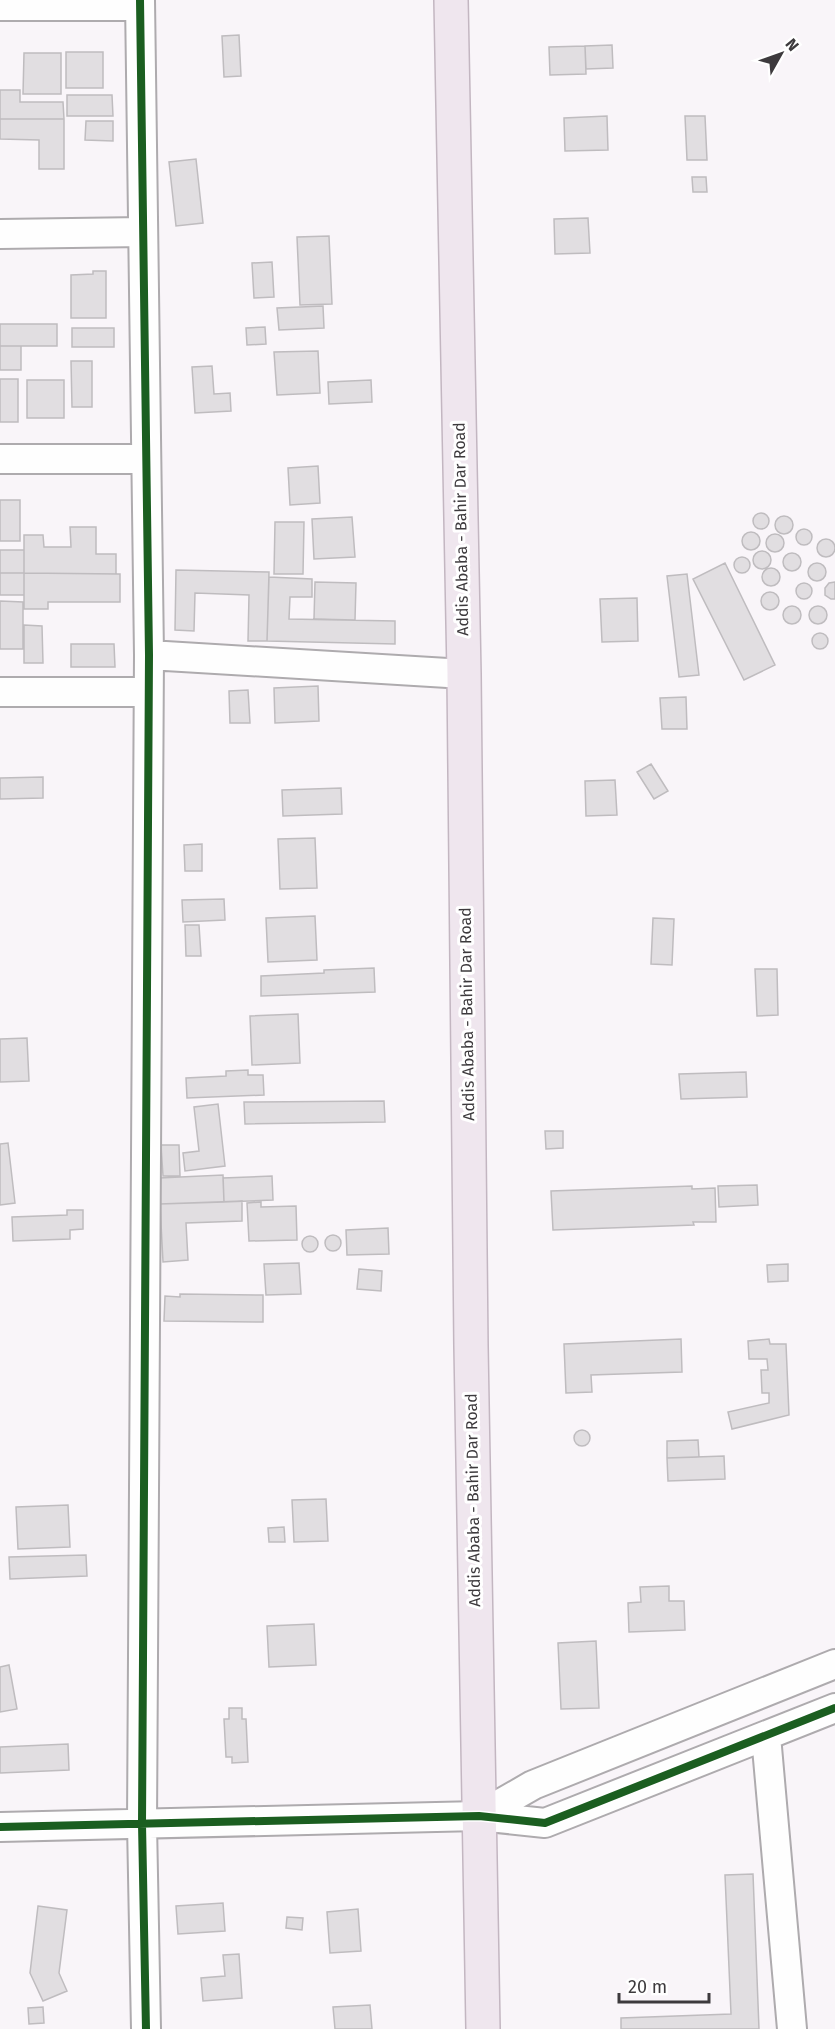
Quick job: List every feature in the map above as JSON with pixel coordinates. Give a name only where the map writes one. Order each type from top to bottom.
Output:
[{"type":"highway","name":"Addis Ababa - Bahir Dar Road","points":[[451,0],[464,674],[471,1358],[483,2029]]},
{"type":"street","points":[[0,6],[140,3],[149,655],[142,1824],[146,2029]]},
{"type":"street","points":[[0,234],[143,232]]},
{"type":"street","points":[[0,459],[146,459]]},
{"type":"street","points":[[149,655],[464,674]]},
{"type":"street","points":[[0,692],[148,692]]},
{"type":"street","points":[[479,1816],[533,1785],[835,1664]]},
{"type":"street","points":[[0,1827],[479,1816],[545,1823],[835,1708]]},
{"type":"street","points":[[766,1736],[792,2029]]},
{"type":"building","points":[[239,35],[241,76],[224,77],[222,36]]},
{"type":"building","points":[[612,45],[613,68],[586,69],[585,46]]},
{"type":"building","points":[[585,46],[586,74],[550,75],[549,47]]},
{"type":"building","points":[[66,52],[103,52],[103,88],[66,88]]},
{"type":"building","points":[[24,53],[61,53],[61,94],[23,94]]},
{"type":"building","points":[[0,90],[20,90],[20,102],[63,102],[64,119],[0,119]]},
{"type":"building","points":[[67,95],[112,95],[113,116],[67,116]]},
{"type":"building","points":[[607,116],[608,150],[565,151],[564,118]]},
{"type":"building","points":[[685,116],[705,116],[707,160],[687,160]]},
{"type":"building","points":[[0,119],[64,119],[64,169],[39,169],[39,140],[0,139]]},
{"type":"building","points":[[86,121],[113,121],[113,141],[85,140]]},
{"type":"building","points":[[196,159],[203,223],[176,226],[169,162]]},
{"type":"building","points":[[692,177],[706,177],[707,192],[693,192]]},
{"type":"building","points":[[588,218],[590,253],[555,254],[554,219]]},
{"type":"building","points":[[329,236],[332,304],[300,305],[297,237]]},
{"type":"building","points":[[272,262],[274,297],[254,298],[252,263]]},
{"type":"building","points":[[93,271],[106,271],[106,318],[71,318],[71,275],[93,274]]},
{"type":"building","points":[[323,306],[324,328],[279,330],[277,308]]},
{"type":"building","points":[[0,324],[57,324],[57,346],[0,346]]},
{"type":"building","points":[[265,327],[266,344],[247,345],[246,328]]},
{"type":"building","points":[[72,328],[114,328],[114,347],[72,347]]},
{"type":"building","points":[[0,346],[21,346],[21,370],[0,370]]},
{"type":"building","points":[[318,351],[320,393],[277,395],[274,352]]},
{"type":"building","points":[[71,361],[92,361],[92,407],[72,407]]},
{"type":"building","points":[[212,366],[214,394],[230,393],[231,411],[195,413],[192,367]]},
{"type":"building","points":[[0,379],[18,379],[18,422],[0,422]]},
{"type":"building","points":[[27,380],[64,380],[64,418],[27,418]]},
{"type":"building","points":[[371,380],[372,402],[329,404],[328,382]]},
{"type":"building","points":[[318,466],[320,503],[290,505],[288,468]]},
{"type":"building","points":[[0,500],[20,500],[20,541],[0,541]]},
{"type":"building","points":[[758,513],[764,513],[769,521],[767,527],[758,529],[753,524],[753,518]]},
{"type":"building","points":[[784,516],[790,519],[793,525],[790,531],[784,534],[778,531],[775,525],[778,519]]},
{"type":"building","points":[[352,517],[355,557],[314,559],[312,519]]},
{"type":"building","points":[[275,522],[304,522],[303,574],[274,574]]},
{"type":"building","points":[[70,527],[96,527],[96,554],[116,554],[116,574],[24,573],[24,535],[43,535],[44,547],[71,547]]},
{"type":"building","points":[[801,529],[807,529],[812,537],[810,543],[801,545],[796,540],[796,534]]},
{"type":"building","points":[[751,532],[757,535],[760,541],[757,547],[751,550],[745,547],[742,541],[745,535]]},
{"type":"building","points":[[775,534],[781,537],[784,543],[781,549],[775,552],[769,549],[766,543],[769,537]]},
{"type":"building","points":[[826,539],[832,542],[835,548],[832,554],[826,557],[820,554],[817,548],[820,542]]},
{"type":"building","points":[[0,550],[24,550],[24,573],[0,573]]},
{"type":"building","points":[[762,551],[768,554],[771,560],[768,566],[762,569],[756,566],[753,560],[756,554]]},
{"type":"building","points":[[792,553],[798,556],[801,562],[798,568],[792,571],[786,568],[783,562],[786,556]]},
{"type":"building","points":[[739,557],[745,557],[750,565],[748,571],[739,573],[734,568],[734,562]]},
{"type":"building","points":[[725,563],[775,665],[744,680],[693,579]]},
{"type":"building","points":[[817,563],[823,566],[826,572],[823,578],[817,581],[811,578],[808,572],[811,566]]},
{"type":"building","points":[[771,568],[777,571],[780,577],[777,583],[771,586],[765,583],[762,577],[765,571]]},
{"type":"building","points":[[176,570],[269,572],[267,641],[248,641],[249,595],[195,593],[194,631],[175,630]]},
{"type":"building","points":[[0,573],[24,573],[24,595],[0,595]]},
{"type":"building","points":[[24,573],[120,574],[120,602],[48,602],[48,609],[24,609]]},
{"type":"building","points":[[687,574],[699,675],[679,677],[667,576]]},
{"type":"building","points":[[269,577],[312,579],[312,597],[290,597],[289,619],[395,621],[395,644],[267,641]]},
{"type":"building","points":[[315,582],[356,583],[355,620],[314,619]]},
{"type":"building","points":[[835,582],[835,599],[831,599],[825,595],[825,588],[829,583]]},
{"type":"building","points":[[801,583],[807,583],[812,591],[810,597],[801,599],[796,594],[796,588]]},
{"type":"building","points":[[770,592],[776,595],[779,601],[776,607],[770,610],[764,607],[761,601],[764,595]]},
{"type":"building","points":[[637,598],[638,641],[602,642],[600,599]]},
{"type":"building","points":[[0,601],[23,602],[23,649],[0,649]]},
{"type":"building","points":[[792,606],[798,609],[801,615],[798,621],[792,624],[786,621],[783,615],[786,609]]},
{"type":"building","points":[[818,606],[824,609],[827,615],[824,621],[818,624],[812,621],[809,615],[812,609]]},
{"type":"building","points":[[24,625],[42,626],[43,663],[24,663]]},
{"type":"building","points":[[817,633],[823,633],[828,641],[826,647],[817,649],[812,644],[812,638]]},
{"type":"building","points":[[71,644],[114,644],[115,667],[71,667]]},
{"type":"building","points":[[318,686],[319,721],[275,723],[274,688]]},
{"type":"building","points":[[248,690],[250,723],[230,723],[229,691]]},
{"type":"building","points":[[686,697],[687,729],[662,729],[660,698]]},
{"type":"building","points":[[651,764],[668,791],[654,799],[637,772]]},
{"type":"building","points":[[43,777],[43,798],[0,799],[0,778]]},
{"type":"building","points":[[615,780],[617,815],[586,816],[585,781]]},
{"type":"building","points":[[341,788],[342,814],[283,816],[282,790]]},
{"type":"building","points":[[315,838],[317,888],[280,889],[278,839]]},
{"type":"building","points":[[202,844],[202,871],[185,871],[184,845]]},
{"type":"building","points":[[224,899],[225,920],[183,922],[182,900]]},
{"type":"building","points":[[315,916],[317,960],[268,962],[266,918]]},
{"type":"building","points":[[653,918],[674,919],[672,965],[651,964]]},
{"type":"building","points":[[185,925],[199,925],[201,956],[186,956]]},
{"type":"building","points":[[374,968],[375,992],[261,996],[261,976]]},
{"type":"building","points":[[755,969],[777,969],[778,1015],[757,1016]]},
{"type":"building","points":[[298,1014],[300,1063],[252,1065],[250,1016]]},
{"type":"building","points":[[27,1038],[29,1081],[0,1082],[0,1039]]},
{"type":"building","points":[[248,1070],[248,1075],[263,1075],[264,1095],[187,1098],[186,1078],[226,1076],[226,1071]]},
{"type":"building","points":[[746,1072],[747,1097],[681,1099],[679,1074]]},
{"type":"building","points":[[384,1101],[385,1122],[245,1124],[244,1102]]},
{"type":"building","points":[[218,1104],[225,1166],[185,1171],[183,1153],[199,1151],[194,1107]]},
{"type":"building","points":[[545,1131],[563,1131],[563,1148],[546,1149]]},
{"type":"building","points":[[8,1143],[15,1203],[0,1205],[0,1144]]},
{"type":"building","points":[[161,1145],[179,1145],[180,1176],[163,1176]]},
{"type":"building","points":[[223,1175],[224,1202],[160,1204],[159,1178]]},
{"type":"building","points":[[272,1176],[273,1200],[224,1202],[223,1178]]},
{"type":"building","points":[[757,1185],[758,1205],[719,1207],[718,1186]]},
{"type":"building","points":[[692,1186],[692,1189],[715,1188],[716,1222],[693,1222],[694,1225],[553,1230],[551,1191]]},
{"type":"building","points":[[242,1201],[242,1221],[186,1223],[188,1260],[163,1262],[160,1204]]},
{"type":"building","points":[[261,1202],[261,1207],[296,1206],[297,1240],[249,1241],[247,1203]]},
{"type":"building","points":[[67,1210],[83,1210],[83,1229],[70,1230],[70,1239],[13,1241],[12,1217],[67,1215]]},
{"type":"building","points":[[388,1228],[389,1254],[347,1255],[346,1230]]},
{"type":"building","points":[[333,1235],[341,1243],[333,1251],[325,1243]]},
{"type":"building","points":[[310,1236],[318,1244],[310,1252],[302,1244]]},
{"type":"building","points":[[299,1263],[301,1294],[266,1295],[264,1264]]},
{"type":"building","points":[[788,1264],[788,1281],[768,1282],[767,1265]]},
{"type":"building","points":[[359,1269],[382,1271],[381,1291],[357,1289]]},
{"type":"building","points":[[180,1294],[263,1295],[263,1322],[164,1321],[165,1296],[180,1297]]},
{"type":"building","points":[[681,1339],[682,1372],[591,1375],[592,1392],[566,1393],[564,1344]]},
{"type":"building","points":[[769,1339],[770,1344],[786,1344],[789,1415],[732,1429],[728,1412],[769,1403],[769,1393],[762,1393],[761,1370],[768,1370],[767,1359],[749,1359],[748,1341]]},
{"type":"building","points":[[579,1430],[585,1430],[590,1438],[588,1444],[579,1446],[574,1441],[574,1435]]},
{"type":"building","points":[[698,1440],[699,1457],[667,1458],[667,1441]]},
{"type":"building","points":[[724,1456],[725,1479],[668,1481],[667,1458]]},
{"type":"building","points":[[326,1499],[328,1541],[294,1542],[292,1500]]},
{"type":"building","points":[[68,1505],[70,1547],[18,1549],[16,1507]]},
{"type":"building","points":[[284,1527],[285,1542],[269,1542],[268,1528]]},
{"type":"building","points":[[86,1555],[87,1576],[10,1579],[9,1557]]},
{"type":"building","points":[[669,1586],[669,1601],[684,1601],[685,1630],[629,1632],[628,1603],[641,1602],[640,1587]]},
{"type":"building","points":[[314,1624],[316,1665],[269,1667],[267,1626]]},
{"type":"building","points":[[596,1641],[599,1708],[561,1709],[558,1643]]},
{"type":"building","points":[[9,1665],[17,1709],[0,1712],[0,1667]]},
{"type":"building","points":[[229,1708],[242,1708],[242,1719],[246,1719],[248,1762],[232,1763],[232,1757],[226,1757],[224,1719],[229,1719]]},
{"type":"building","points":[[68,1744],[69,1770],[0,1773],[0,1747]]},
{"type":"building","points":[[753,1874],[759,2029],[621,2029],[621,2018],[731,2014],[725,1875]]},
{"type":"building","points":[[223,1903],[225,1931],[178,1934],[176,1906]]},
{"type":"building","points":[[38,1906],[67,1910],[59,1973],[67,1991],[43,2001],[30,1973]]},
{"type":"building","points":[[358,1909],[361,1951],[330,1953],[327,1912]]},
{"type":"building","points":[[287,1917],[303,1918],[302,1930],[286,1928]]},
{"type":"building","points":[[239,1954],[242,1998],[203,2001],[201,1978],[225,1976],[223,1955]]},
{"type":"building","points":[[370,2005],[372,2029],[335,2029],[333,2007]]},
{"type":"building","points":[[43,2007],[44,2023],[29,2024],[28,2008]]},
{"type":"cycle path","points":[[140,0],[149,655],[142,1824],[146,2029]]},
{"type":"cycle path","points":[[0,1827],[479,1816],[545,1823],[835,1708]]}]
